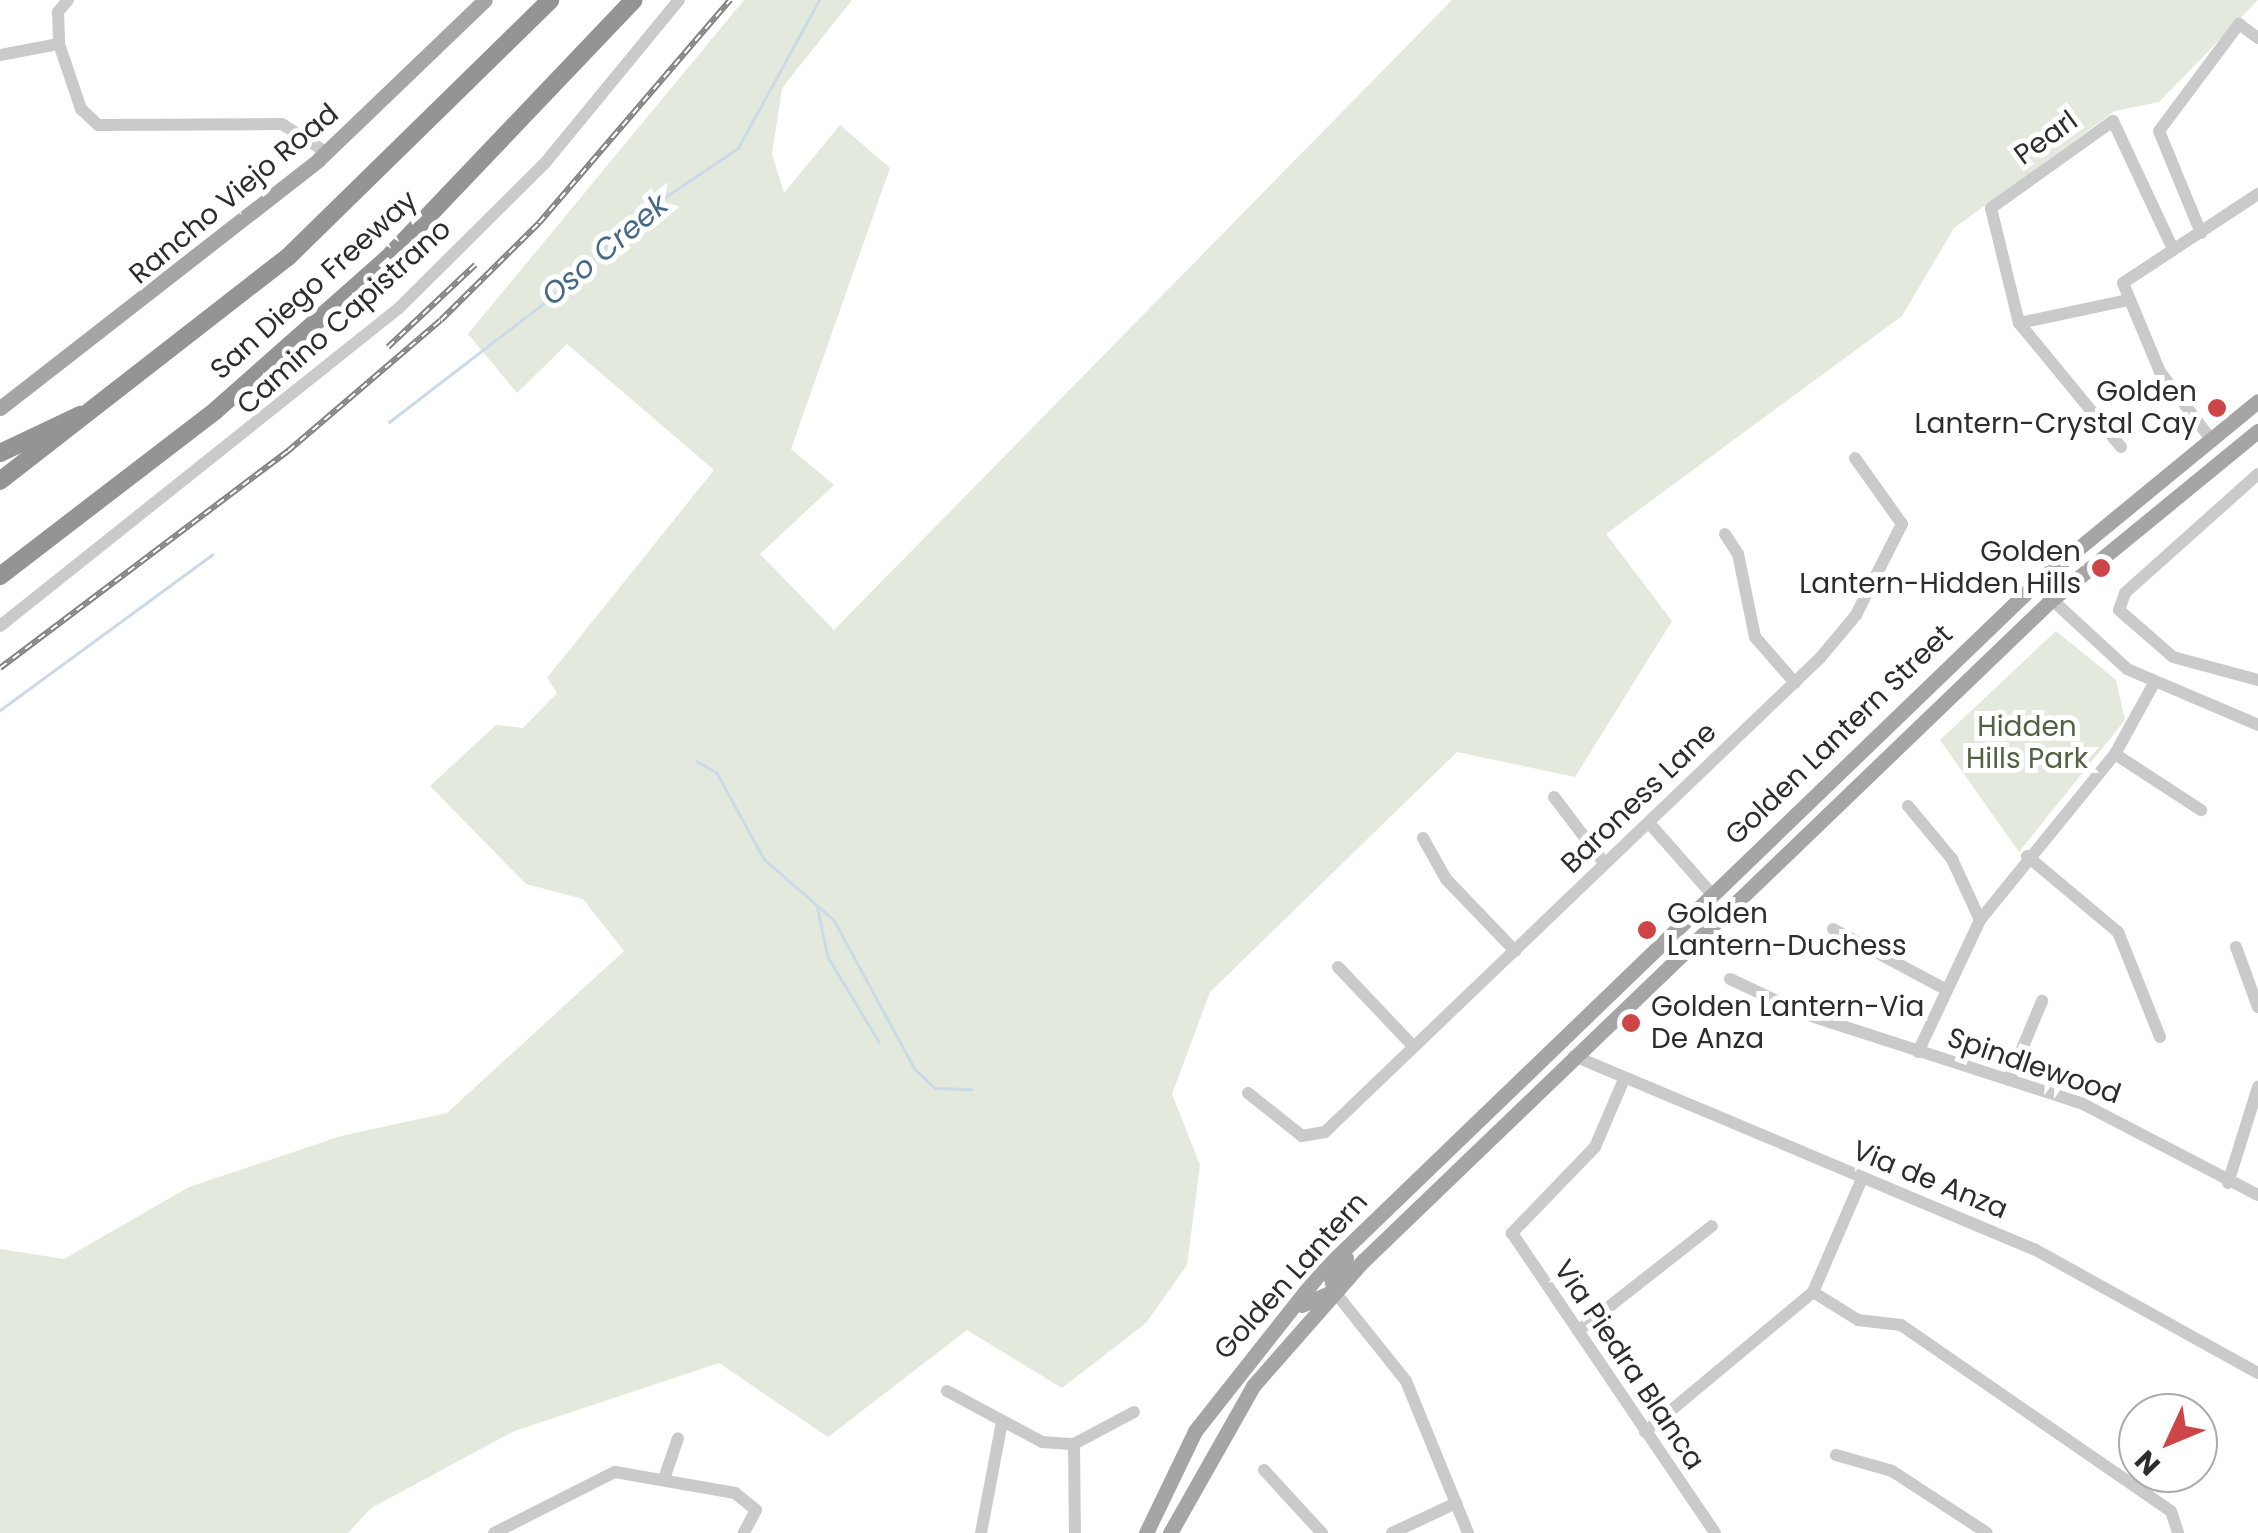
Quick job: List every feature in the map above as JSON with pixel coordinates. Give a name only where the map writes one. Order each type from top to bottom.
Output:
[{"type":"highway","name":"San Diego Freeway","points":[[0,480],[95,410],[314,234],[550,0]]},
{"type":"highway","name":"San Diego Freeway","points":[[0,576],[216,411],[388,258],[634,0]]},
{"type":"highway","points":[[0,453],[42,426],[95,410]]},
{"type":"main road","name":"Rancho Viejo Road","points":[[0,408],[326,152],[485,0]]},
{"type":"main road","name":"Golden Lantern Street","points":[[1558,1041],[2034,584],[2258,401]]},
{"type":"main road","name":"Golden Lantern Street","points":[[1574,1056],[2050,601],[2258,431]]},
{"type":"main road","points":[[1710,926],[1710,892],[1751,886]]},
{"type":"main road","points":[[1538,1062],[1574,1056],[1573,1026]]},
{"type":"main road","name":"Golden Lantern","points":[[1146,1533],[1195,1431],[1260,1346],[1380,1212],[1558,1041]]},
{"type":"main road","name":"Golden Lantern","points":[[1170,1533],[1253,1386],[1334,1292],[1574,1056]]},
{"type":"main road","points":[[1260,1346],[1312,1295],[1334,1292],[1331,1278],[1380,1212]]},
{"type":"street","points":[[68,0],[58,12],[59,44],[81,109],[98,125],[282,124],[326,152]]},
{"type":"street","name":"Camino Capistrano","points":[[0,626],[399,308],[555,152],[680,0]]},
{"type":"street","points":[[2201,234],[2159,131],[2239,24],[2258,38]]},
{"type":"street","points":[[0,55],[59,44]]},
{"type":"street","name":"Pearl","points":[[2018,322],[1992,208],[2113,121],[2172,247]]},
{"type":"street","points":[[2210,438],[2160,372],[2128,300],[2126,275],[2201,234],[2258,194]]},
{"type":"street","points":[[2121,447],[2018,322],[2128,300]]},
{"type":"street","name":"Baroness Lane","points":[[1248,1093],[1314,1138],[1650,824],[1794,683],[1856,615],[1900,532],[1897,507],[1855,458]]},
{"type":"street","points":[[2258,474],[2125,593],[2119,610],[2172,658],[2258,680]]},
{"type":"street","points":[[1725,534],[1738,554],[1754,637],[1794,683]]},
{"type":"street","points":[[2034,584],[2154,685],[2258,724]]},
{"type":"street","points":[[1918,1052],[1980,920],[2027,856],[2115,754],[2154,685]]},
{"type":"street","points":[[2115,754],[2201,810]]},
{"type":"street","points":[[1554,797],[1605,864]]},
{"type":"street","points":[[1908,806],[1952,859],[1980,920]]},
{"type":"street","points":[[1650,824],[1710,892]]},
{"type":"street","points":[[1424,838],[1446,879],[1515,951]]},
{"type":"street","points":[[2027,856],[2118,932],[2160,1037]]},
{"type":"street","points":[[1832,929],[1945,989]]},
{"type":"street","points":[[2236,947],[2258,1007]]},
{"type":"street","points":[[1338,967],[1414,1047]]},
{"type":"street","name":"Spindlewood","points":[[1730,979],[1918,1052],[2083,1104],[2228,1183],[2258,1195]]},
{"type":"street","points":[[2009,1080],[2042,1002]]},
{"type":"street","name":"Via de Anza","points":[[1574,1056],[1622,1084],[2034,1249],[2258,1373]]},
{"type":"street","name":"Via Piedra Blanca","points":[[1622,1084],[1595,1146],[1514,1222],[1515,1242],[1715,1533]]},
{"type":"street","points":[[2228,1183],[2256,1106],[2258,1087]]},
{"type":"street","points":[[1644,1432],[1812,1292],[1862,1178]]},
{"type":"street","points":[[1578,1331],[1712,1226]]},
{"type":"street","points":[[1334,1292],[1390,1352],[1468,1533]]},
{"type":"street","points":[[1812,1292],[1858,1320],[1901,1324],[2171,1511],[2178,1533]]},
{"type":"street","points":[[947,1391],[1042,1442],[1074,1444],[1134,1412]]},
{"type":"street","points":[[981,1533],[1002,1422]]},
{"type":"street","points":[[664,1479],[678,1438]]},
{"type":"street","points":[[1074,1444],[1075,1533]]},
{"type":"street","points":[[1836,1456],[1892,1471],[1988,1533]]},
{"type":"street","points":[[1264,1470],[1322,1533]]},
{"type":"street","points":[[494,1533],[615,1472],[735,1494],[756,1510],[744,1533]]},
{"type":"street","points":[[1392,1533],[1456,1503]]},
{"type":"green space","points":[[744,0],[852,0],[782,88],[772,154],[784,193],[840,125],[890,168],[791,449],[834,485],[760,554],[834,630],[1452,0],[2258,0],[2159,102],[2115,111],[1954,228],[1902,316],[1606,534],[1672,621],[1575,777],[1457,752],[1210,992],[1172,1094],[1200,1165],[1187,1265],[1146,1323],[1062,1388],[967,1330],[828,1437],[719,1363],[514,1431],[371,1508],[348,1533],[0,1533],[0,1249],[64,1259],[189,1187],[341,1136],[447,1113],[624,951],[583,899],[526,884],[430,786],[496,725],[523,728],[557,693],[547,678],[714,470],[567,344],[517,393],[468,334]]},
{"type":"green space","name":"Hidden Hills Park","points":[[2056,631],[2116,680],[2125,720],[2019,852],[1940,740]]},
{"type":"waterway","name":"Oso Creek","points":[[389,422],[570,283],[631,220],[738,148],[819,0]]},
{"type":"waterway","name":"Oso Creek","points":[[0,710],[212,555]]},
{"type":"waterway","points":[[697,761],[717,773],[764,859],[834,920],[915,1069],[935,1088],[971,1089]]},
{"type":"waterway","points":[[817,905],[828,957],[879,1042]]},
{"type":"railway","points":[[0,668],[288,451],[441,320],[539,223],[730,0]]},
{"type":"railway","points":[[388,347],[475,265]]},
{"type":"place","name":"Golden Lantern-Crystal Cay","points":[[2217,408]]},
{"type":"place","name":"Golden Lantern-Hidden Hills","points":[[2101,568]]},
{"type":"place","name":"Golden Lantern-Duchess","points":[[1647,930]]},
{"type":"place","name":"Golden Lantern-Via De Anza","points":[[1631,1023]]}]
